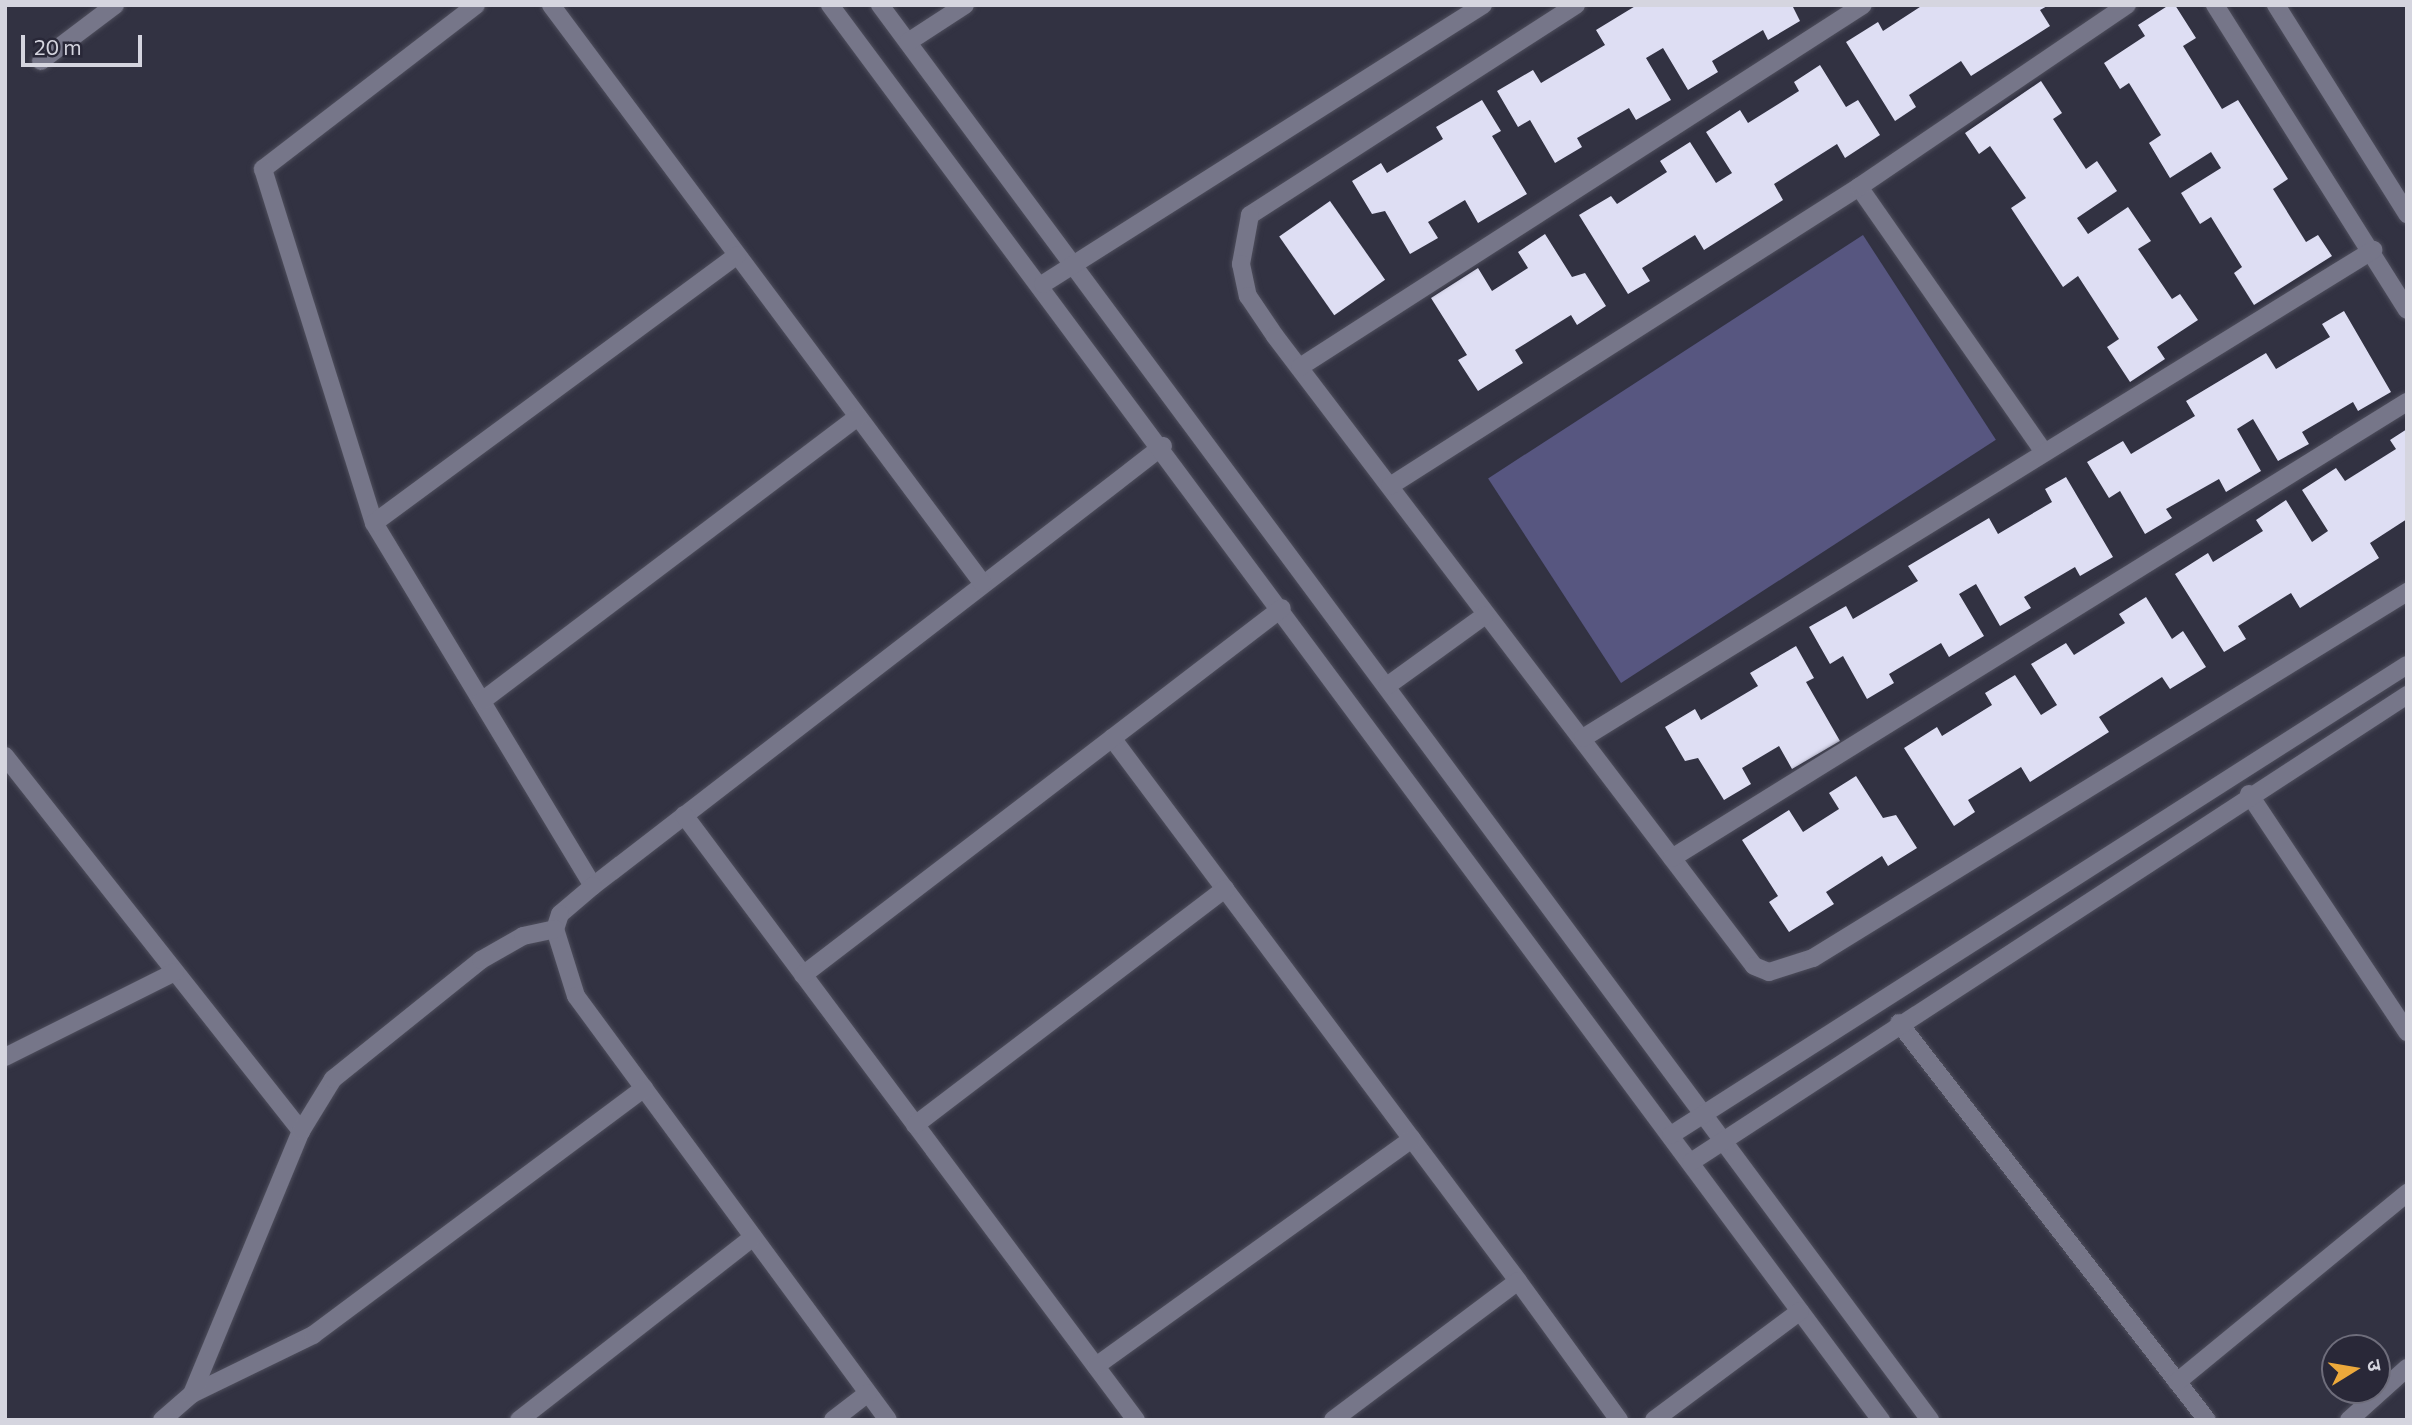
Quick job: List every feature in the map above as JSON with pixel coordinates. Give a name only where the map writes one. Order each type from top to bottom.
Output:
[{"type":"street","points":[[41,61],[116,5]]},
{"type":"street","points":[[476,5],[262,169],[374,523],[593,886]]},
{"type":"street","points":[[551,5],[983,584]]},
{"type":"street","points":[[830,5],[1043,284],[1881,1420]]},
{"type":"street","points":[[880,5],[1707,1115],[1930,1420]]},
{"type":"street","points":[[908,42],[965,5]]},
{"type":"street","points":[[1043,284],[1483,5]]},
{"type":"street","points":[[1576,5],[1250,215],[1241,264],[1248,296],[1483,616],[1583,738],[1754,966],[1769,972],[1793,969],[2407,592]]},
{"type":"street","points":[[1300,367],[1863,5]]},
{"type":"street","points":[[1390,486],[1859,187],[2127,5]]},
{"type":"street","points":[[2215,5],[2373,250],[2407,310]]},
{"type":"street","points":[[2276,5],[2407,214]]},
{"type":"street","points":[[1859,187],[2044,452]]},
{"type":"street","points":[[1583,738],[2373,250]]},
{"type":"street","points":[[374,523],[737,255]]},
{"type":"street","points":[[1672,858],[2407,402]]},
{"type":"street","points":[[482,701],[858,417]]},
{"type":"street","points":[[888,1420],[576,996],[555,929],[560,914],[593,886],[1163,446]]},
{"type":"street","points":[[803,975],[1282,608]]},
{"type":"street","points":[[1387,686],[1483,616]]},
{"type":"street","points":[[1671,1135],[1707,1115],[2407,665]]},
{"type":"street","points":[[1691,1162],[2249,794],[2407,695]]},
{"type":"street","points":[[1112,738],[1619,1420]]},
{"type":"street","points":[[5,756],[300,1131]]},
{"type":"street","points":[[2249,794],[2407,1031]]},
{"type":"street","points":[[684,816],[1136,1420]]},
{"type":"street","points":[[915,1125],[1225,889]]},
{"type":"street","points":[[192,1395],[300,1131],[334,1079],[481,960],[523,936],[555,929]]},
{"type":"street","points":[[5,1057],[175,972]]},
{"type":"street","points":[[1899,1023],[2207,1420]]},
{"type":"street","points":[[162,1420],[192,1395],[313,1335],[644,1088]]},
{"type":"street","points":[[1096,1366],[1412,1139]]},
{"type":"street","points":[[2177,1382],[2407,1193]]},
{"type":"street","points":[[519,1420],[753,1237]]},
{"type":"street","points":[[1333,1420],[1518,1281]]},
{"type":"street","points":[[1654,1420],[1800,1311]]},
{"type":"street","points":[[2357,1417],[2407,1368]]},
{"type":"street","points":[[833,1420],[868,1393]]},
{"type":"shaded area","points":[[1863,235],[1996,440],[1621,683],[1488,478]]},
{"type":"building","points":[[1637,5],[1792,5],[1800,21],[1768,40],[1763,30],[1712,61],[1718,72],[1688,90],[1663,48],[1646,58],[1671,100],[1636,120],[1629,108],[1577,138],[1582,147],[1555,163],[1530,120],[1518,127],[1497,91],[1533,70],[1541,83],[1605,45],[1596,30]]},
{"type":"building","points":[[1923,5],[2049,5],[2040,10],[2050,26],[1971,76],[1961,61],[1909,95],[1916,107],[1895,121],[1846,42],[1878,22],[1883,31]]},
{"type":"building","points":[[2169,5],[2175,5],[2196,38],[2183,46],[2222,109],[2238,100],[2288,179],[2273,189],[2306,242],[2318,235],[2332,256],[2254,305],[2234,273],[2242,267],[2211,217],[2200,224],[2181,193],[2221,168],[2211,152],[2170,178],[2149,143],[2161,135],[2129,83],[2120,89],[2104,63],[2145,36],[2138,25]]},
{"type":"building","points":[[1820,65],[1846,107],[1858,100],[1880,135],[1845,158],[1837,144],[1774,184],[1783,200],[1704,250],[1695,235],[1642,268],[1650,281],[1628,294],[1579,215],[1611,196],[1617,204],[1667,172],[1660,161],[1690,142],[1716,183],[1732,173],[1706,132],[1740,110],[1748,123],[1799,91],[1794,82]]},
{"type":"building","points":[[2041,81],[2062,113],[2053,119],[2086,169],[2097,161],[2117,191],[2077,218],[2088,234],[2128,207],[2151,241],[2138,249],[2172,299],[2180,294],[2198,320],[2157,347],[2165,359],[2130,382],[2107,347],[2119,339],[2078,276],[2063,287],[2011,208],[2026,198],[1990,146],[1979,154],[1965,133]]},
{"type":"building","points":[[1482,100],[1501,131],[1492,136],[1527,194],[1478,223],[1465,200],[1428,222],[1438,238],[1410,254],[1385,211],[1372,214],[1352,181],[1381,163],[1387,173],[1443,139],[1436,127]]},
{"type":"building","points":[[1330,201],[1385,280],[1334,315],[1279,237]]},
{"type":"building","points":[[1545,234],[1572,277],[1585,273],[1606,306],[1577,325],[1571,315],[1515,350],[1523,363],[1478,391],[1458,360],[1467,355],[1431,298],[1478,268],[1492,291],[1528,268],[1518,252]]},
{"type":"building","points":[[2344,311],[2391,392],[2358,411],[2353,402],[2302,432],[2309,444],[2278,461],[2253,419],[2237,429],[2261,471],[2226,492],[2219,479],[2166,509],[2172,518],[2145,534],[2120,491],[2109,498],[2087,462],[2123,441],[2131,454],[2195,416],[2186,401],[2266,353],[2276,369],[2330,337],[2322,324]]},
{"type":"building","points":[[2407,429],[2407,519],[2370,543],[2379,558],[2300,608],[2291,593],[2238,626],[2246,639],[2224,652],[2175,574],[2208,553],[2213,562],[2263,531],[2256,520],[2286,500],[2312,542],[2328,531],[2302,490],[2336,468],[2345,481],[2396,449],[2390,440]]},
{"type":"building","points":[[2066,477],[2113,557],[2080,576],[2075,567],[2024,597],[2031,608],[2000,626],[1976,584],[1959,594],[1984,636],[1949,657],[1941,643],[1889,674],[1894,683],[1867,699],[1843,656],[1830,664],[1809,627],[1846,606],[1853,619],[1918,581],[1908,566],[1989,518],[1998,534],[2052,502],[2045,489]]},
{"type":"building","points":[[2146,597],[2172,639],[2183,631],[2206,667],[2170,689],[2162,677],[2099,717],[2109,732],[2030,782],[2021,767],[1968,800],[1975,812],[1954,826],[1904,748],[1937,727],[1942,736],[1992,705],[1985,693],[2015,675],[2041,715],[2057,705],[2031,664],[2066,643],[2074,655],[2125,623],[2119,614]]},
{"type":"building","points":[[1796,646],[1814,678],[1806,682],[1840,741],[1792,769],[1779,746],[1742,768],[1751,784],[1724,800],[1698,758],[1685,761],[1665,727],[1695,709],[1701,720],[1758,686],[1750,673]]},
{"type":"building","points":[[1856,776],[1883,818],[1896,815],[1917,848],[1888,866],[1882,856],[1826,892],[1834,904],[1789,932],[1769,902],[1778,896],[1742,840],[1789,810],[1803,832],[1839,809],[1829,793]]}]
